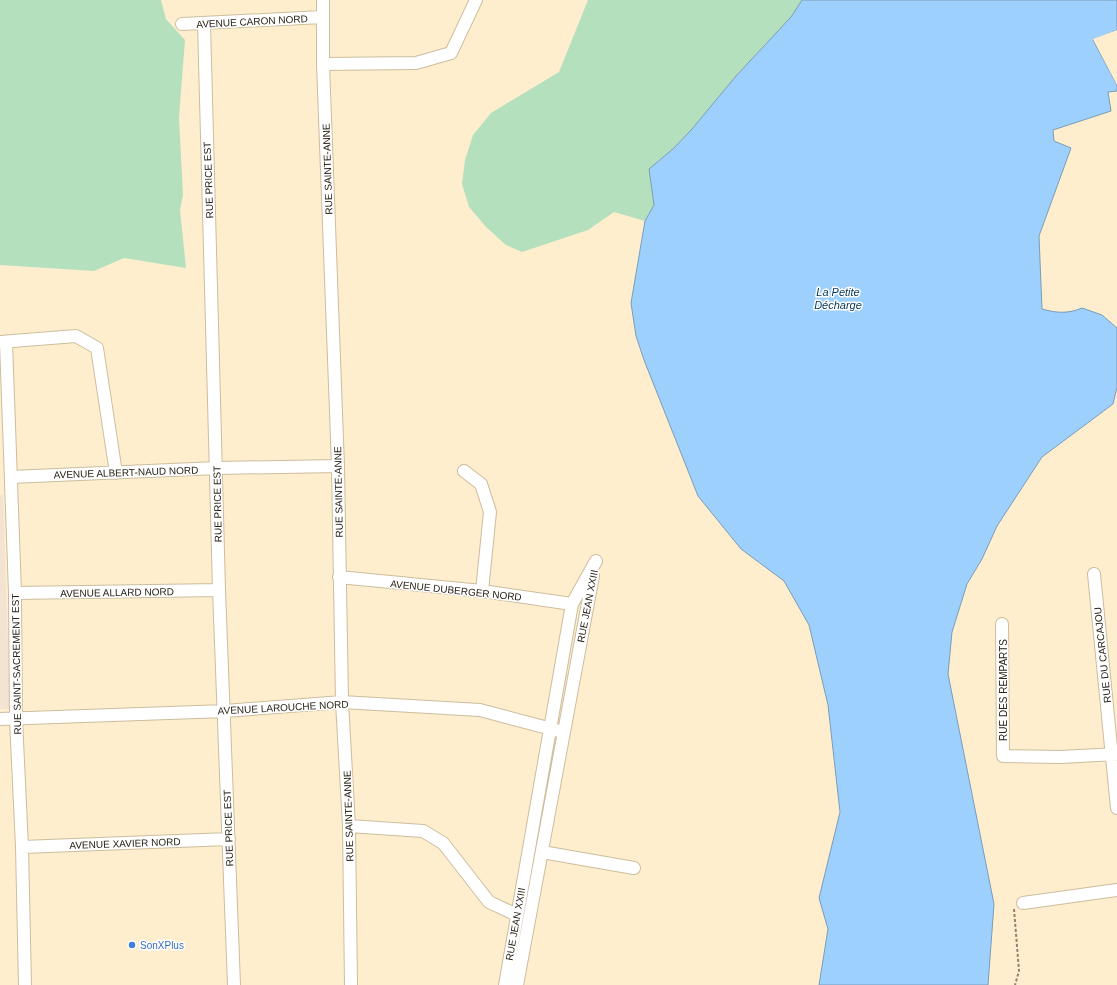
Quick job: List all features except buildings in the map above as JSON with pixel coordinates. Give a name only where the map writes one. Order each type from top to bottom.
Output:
[{"type":"street","name":"RUE SAINTE-ANNE","points":[[323,0],[323,64],[338,466],[342,702],[349,826],[351,985]]},
{"type":"street","points":[[323,64],[416,63],[451,53],[476,0]]},
{"type":"street","name":"AVENUE CARON NORD","points":[[182,24],[322,17]]},
{"type":"street","name":"RUE PRICE EST","points":[[204,23],[217,468],[219,590],[234,985]]},
{"type":"street","points":[[3,342],[76,336],[98,348],[116,473]]},
{"type":"street","name":"RUE SAINT-SACREMENT EST","points":[[3,342],[11,477],[15,593],[16,718],[22,847],[25,985]]},
{"type":"street","name":"AVENUE ALBERT-NAUD NORD","points":[[11,477],[217,468],[338,466]]},
{"type":"street","points":[[464,472],[482,484],[490,512],[482,591]]},
{"type":"street","name":"RUE JEAN XXIII","points":[[505,985],[572,604],[596,561],[517,985]]},
{"type":"street","name":"RUE DU CARCAJOU","points":[[1094,574],[1114,754],[1117,808]]},
{"type":"street","name":"AVENUE DUBERGER NORD","points":[[339,577],[482,591],[572,604]]},
{"type":"street","name":"AVENUE ALLARD NORD","points":[[15,593],[219,590]]},
{"type":"street","name":"RUE DES REMPARTS","points":[[1002,624],[1003,756],[1060,757],[1114,754]]},
{"type":"street","name":"AVENUE LAROUCHE NORD","points":[[0,719],[224,711],[342,702],[480,710],[563,732]]},
{"type":"street","points":[[349,826],[423,831],[443,843],[489,902],[517,915]]},
{"type":"street","name":"AVENUE XAVIER NORD","points":[[22,847],[229,839]]},
{"type":"street","points":[[542,852],[634,868]]},
{"type":"street","points":[[1023,903],[1117,890]]},
{"type":"path","points":[[1014,985],[1019,971],[1014,907],[1023,903]]},
{"type":"shaded area","points":[[0,495],[3,495],[10,709],[0,709]]},
{"type":"green space","points":[[0,0],[161,0],[166,19],[185,40],[179,117],[183,195],[180,210],[186,268],[124,258],[94,271],[0,265]]},
{"type":"green space","points":[[588,0],[802,0],[791,17],[736,76],[692,129],[674,148],[649,169],[654,205],[645,221],[614,212],[588,230],[522,252],[506,245],[486,227],[469,207],[462,184],[465,160],[473,135],[491,113],[559,72]]},
{"type":"water","name":"La Petite Décharge","points":[[802,0],[1117,0],[1117,30],[1093,40],[1117,85],[1117,91],[1108,92],[1111,111],[1053,130],[1054,141],[1071,148],[1039,236],[1042,309],[1062,312],[1082,308],[1102,315],[1117,328],[1117,387],[1113,404],[1042,457],[997,526],[982,559],[967,584],[952,632],[948,674],[994,904],[988,985],[819,985],[828,929],[819,898],[840,812],[828,705],[809,625],[784,581],[741,549],[698,496],[644,360],[636,336],[631,303],[645,221],[654,205],[649,169],[674,148],[692,129],[736,76],[791,17]]},
{"type":"pier","points":[[1117,30],[1117,33],[1096,40],[1117,80],[1117,85],[1093,39]]},
{"type":"place","name":"SonXPlus","points":[[132,945]]}]
